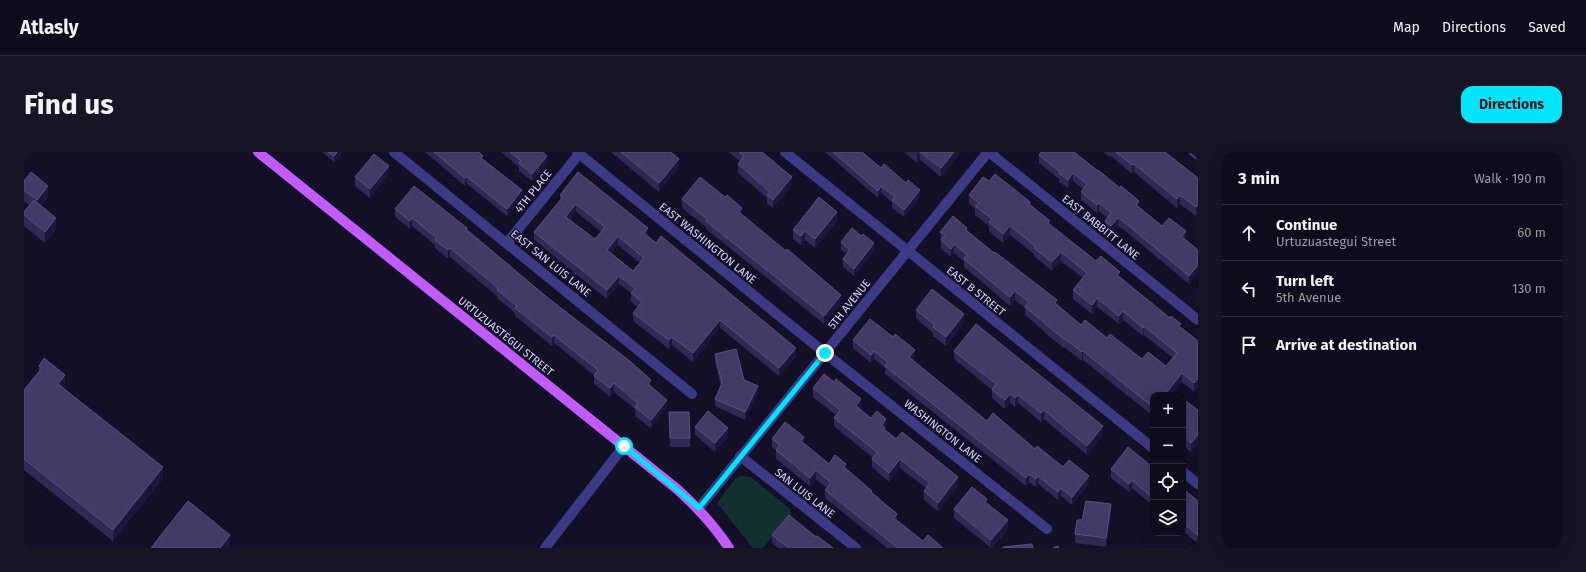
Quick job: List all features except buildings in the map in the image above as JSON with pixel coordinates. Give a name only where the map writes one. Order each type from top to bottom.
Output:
[{"type":"main road","name":"URTUZUASTEGUI STREET","points":[[258,152],[699,508],[719,532],[729,548]]},
{"type":"street","name":"EAST SAN LUIS LANE","points":[[394,152],[692,394]]},
{"type":"street","name":"EAST B STREET","points":[[785,152],[1150,446]]},
{"type":"street","name":"5TH AVENUE","points":[[699,508],[988,152]]},
{"type":"street","name":"EAST BABBITT LANE","points":[[988,152],[1198,320]]},
{"type":"street","points":[[1194,152],[1198,155]]},
{"type":"street","name":"4TH PLACE","points":[[507,243],[578,153]]},
{"type":"street","name":"EAST WASHINGTON LANE","points":[[578,153],[825,353]]},
{"type":"street","name":"WASHINGTON LANE","points":[[825,353],[1047,529]]},
{"type":"street","points":[[545,548],[624,446]]},
{"type":"street","name":"SAN LUIS LANE","points":[[740,456],[856,548]]},
{"type":"street","points":[[1186,474],[1198,484]]},
{"type":"green space","points":[[740,476],[751,477],[791,510],[790,515],[763,548],[753,548],[717,503],[735,479]]},
{"type":"route","points":[[624,446],[699,508],[825,353]]}]
